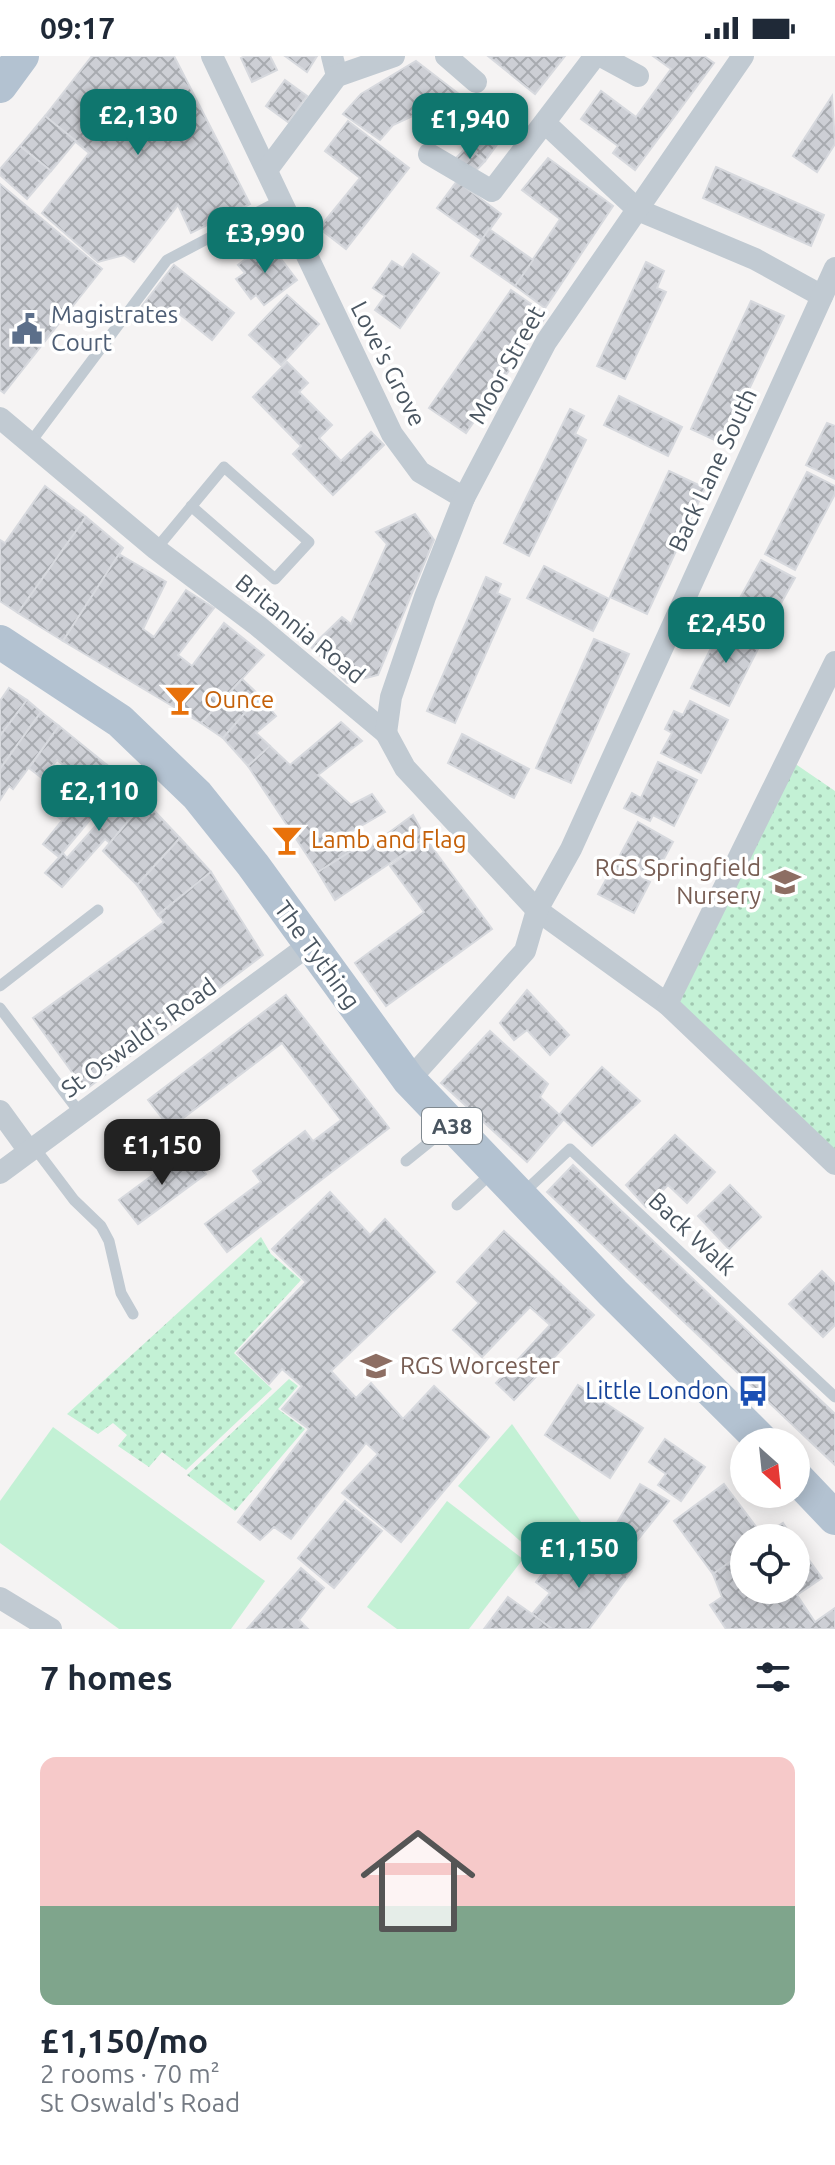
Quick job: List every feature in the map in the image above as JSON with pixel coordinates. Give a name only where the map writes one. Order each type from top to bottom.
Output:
[{"type":"main road","points":[[0,86],[22,56]]},
{"type":"main road","name":"The Tything","points":[[0,642],[120,721],[197,795],[253,865],[409,1080],[519,1197],[749,1428]]},
{"type":"main road","points":[[810,1492],[835,1518]]},
{"type":"street","name":"Love's Grove","points":[[212,56],[392,434],[420,472],[464,498]]},
{"type":"street","points":[[267,170],[334,66],[394,56]]},
{"type":"street","points":[[446,56],[476,82]]},
{"type":"street","points":[[429,154],[492,191],[595,56]]},
{"type":"street","points":[[601,56],[638,76]]},
{"type":"street","name":"Moor Street","points":[[386,733],[391,697],[425,597],[464,498],[546,342],[610,244],[638,210],[743,56]]},
{"type":"street","points":[[545,123],[638,210],[755,259],[822,296]]},
{"type":"street","name":"Back Lane South","points":[[409,1080],[525,951],[537,910],[571,849],[835,268]]},
{"type":"street","name":"Britannia Road","points":[[0,418],[156,549],[258,626],[386,733],[405,768],[537,910],[667,1004],[835,1164]]},
{"type":"street","points":[[667,1004],[835,662]]},
{"type":"street","name":"St Oswald's Road","points":[[0,1173],[309,945]]},
{"type":"street","points":[[0,1111],[31,1149]]},
{"type":"street","points":[[0,1598],[51,1629]]},
{"type":"lane","points":[[30,443],[167,260],[281,200]]},
{"type":"lane","points":[[156,549],[191,506],[224,467],[309,542],[275,579],[191,506]]},
{"type":"lane","points":[[0,986],[51,950],[98,910]]},
{"type":"lane","points":[[0,1008],[80,1113]]},
{"type":"lane","points":[[406,1161],[451,1125]]},
{"type":"lane","points":[[31,1149],[74,1200],[101,1226],[112,1251],[121,1293],[133,1314]]},
{"type":"lane","name":"Back Walk","points":[[519,1197],[570,1149],[835,1397]]},
{"type":"lane","points":[[457,1205],[495,1171]]},
{"type":"green space","name":"RGS Springfield Nursery","points":[[794,763],[835,791],[835,1154],[677,1000]]},
{"type":"green space","points":[[261,1237],[271,1254],[301,1280],[234,1353],[272,1389],[186,1470],[162,1452],[149,1467],[118,1446],[127,1435],[113,1423],[98,1434],[67,1414]]},
{"type":"green space","points":[[289,1379],[298,1386],[278,1409],[305,1429],[235,1511],[187,1475]]},
{"type":"green space","points":[[512,1424],[586,1529],[528,1548],[458,1486]]},
{"type":"green space","points":[[53,1427],[265,1581],[231,1629],[119,1629],[0,1543],[0,1501]]},
{"type":"green space","points":[[447,1501],[523,1559],[469,1629],[397,1629],[367,1607]]},
{"type":"building","points":[[92,56],[174,56],[250,204],[191,233],[178,205],[134,262],[124,255],[98,262],[42,213],[89,153],[45,116]]},
{"type":"building","points":[[270,56],[277,70],[252,82],[241,58]]},
{"type":"building","points":[[285,56],[317,56],[307,72]]},
{"type":"building","points":[[488,56],[565,56],[535,94]]},
{"type":"building","points":[[653,56],[704,56],[714,63],[635,170],[613,153],[618,146],[581,119],[601,91],[636,117],[671,69]]},
{"type":"building","points":[[416,61],[507,131],[485,161],[421,112],[393,125],[380,140],[343,114],[361,94]]},
{"type":"building","points":[[285,80],[307,96],[288,122],[266,106]]},
{"type":"building","points":[[832,96],[835,144],[817,172],[793,156]]},
{"type":"building","points":[[45,116],[76,141],[51,171],[20,146]]},
{"type":"building","points":[[348,121],[409,168],[346,249],[319,228],[360,178],[325,151]]},
{"type":"building","points":[[20,146],[51,171],[27,199],[0,175],[0,169]]},
{"type":"building","points":[[467,147],[485,161],[472,175],[454,160]]},
{"type":"building","points":[[548,158],[613,206],[545,308],[515,286],[560,219],[522,190]]},
{"type":"building","points":[[716,167],[824,215],[811,246],[703,198]]},
{"type":"building","points":[[457,181],[501,214],[482,240],[437,208]]},
{"type":"building","name":"Magistrates Court","points":[[0,184],[102,269],[4,393],[0,390]]},
{"type":"building","points":[[489,229],[533,260],[515,286],[471,256]]},
{"type":"building","points":[[268,242],[297,280],[264,305],[256,295],[251,299],[236,279],[245,273],[238,265]]},
{"type":"building","points":[[413,254],[439,273],[400,328],[375,310],[385,296],[373,288],[392,261],[403,268]]},
{"type":"building","points":[[646,262],[664,271],[657,288],[666,292],[625,379],[597,366]]},
{"type":"building","points":[[174,265],[234,313],[212,340],[172,308],[162,322],[142,306]]},
{"type":"building","points":[[511,290],[547,315],[466,433],[429,408]]},
{"type":"building","points":[[287,295],[319,324],[281,365],[249,335]]},
{"type":"building","points":[[751,301],[784,316],[723,444],[691,429]]},
{"type":"building","points":[[287,362],[308,383],[299,392],[332,425],[319,438],[341,461],[371,432],[384,445],[333,495],[293,454],[301,446],[253,397]]},
{"type":"building","points":[[619,396],[682,427],[668,456],[604,425]]},
{"type":"building","points":[[570,409],[584,416],[575,434],[586,440],[529,556],[504,543]]},
{"type":"building","points":[[827,423],[835,426],[835,479],[806,465]]},
{"type":"building","points":[[669,471],[705,488],[647,614],[610,597]]},
{"type":"building","points":[[807,472],[835,486],[835,494],[795,570],[765,554]]},
{"type":"building","points":[[45,486],[86,517],[18,613],[0,601],[0,540],[5,543]]},
{"type":"building","points":[[415,514],[434,540],[378,675],[347,683],[311,647],[342,617],[351,624],[387,544],[376,532]]},
{"type":"building","points":[[86,517],[123,548],[63,641],[18,613]]},
{"type":"building","points":[[119,554],[166,582],[143,629],[154,637],[186,590],[214,608],[178,655],[192,666],[224,623],[264,655],[201,723],[63,641]]},
{"type":"building","points":[[761,560],[795,578],[764,634],[730,616]]},
{"type":"building","points":[[544,566],[609,599],[593,631],[527,598]]},
{"type":"building","points":[[486,577],[501,584],[497,593],[510,599],[455,723],[427,711]]},
{"type":"building","points":[[723,624],[761,643],[729,706],[691,688]]},
{"type":"building","points":[[594,639],[629,654],[571,783],[536,768]]},
{"type":"building","points":[[242,679],[260,696],[223,738],[201,723]]},
{"type":"building","points":[[9,688],[27,700],[0,736],[0,701]]},
{"type":"building","points":[[260,696],[276,716],[256,733],[270,746],[248,766],[223,738]]},
{"type":"building","points":[[27,700],[41,712],[0,769],[0,736]]},
{"type":"building","points":[[690,701],[728,720],[701,773],[661,753],[672,733],[665,729],[674,711],[683,715]]},
{"type":"building","points":[[41,712],[59,726],[13,789],[9,786],[0,800],[0,769]]},
{"type":"building","points":[[341,722],[362,741],[318,775],[351,805],[372,794],[385,812],[344,836],[356,848],[318,872],[248,766],[270,746],[290,765]]},
{"type":"building","points":[[59,726],[107,765],[62,820],[43,805],[71,771],[57,760],[42,778],[29,768]]},
{"type":"building","points":[[462,734],[529,769],[514,798],[448,763]]},
{"type":"building","points":[[658,762],[697,780],[674,826],[653,815],[650,821],[624,808],[632,793],[641,798]]},
{"type":"building","points":[[107,765],[124,779],[59,857],[43,844]]},
{"type":"building","points":[[122,782],[145,801],[110,843],[105,839],[62,887],[45,873],[63,853],[67,858],[101,820],[96,815]]},
{"type":"building","points":[[145,801],[180,838],[137,885],[103,851]]},
{"type":"building","points":[[413,815],[426,839],[335,900],[318,872],[356,848],[368,848]]},
{"type":"building","points":[[638,822],[673,842],[654,877],[619,857]]},
{"type":"building","points":[[180,838],[211,872],[158,915],[137,885]]},
{"type":"building","points":[[426,839],[492,929],[386,1006],[355,963],[424,912],[390,866]]},
{"type":"building","points":[[615,863],[650,882],[634,913],[598,894]]},
{"type":"building","points":[[211,872],[263,955],[85,1090],[33,1018],[164,922],[158,915]]},
{"type":"building","points":[[527,990],[569,1035],[550,1055],[527,1030],[514,1040],[500,1023]]},
{"type":"building","points":[[286,995],[389,1128],[227,1252],[205,1224],[261,1182],[253,1171],[305,1131],[313,1141],[341,1120],[282,1043],[170,1128],[148,1100]]},
{"type":"building","points":[[490,1031],[548,1084],[540,1097],[564,1119],[527,1162],[441,1083]]},
{"type":"building","points":[[602,1067],[640,1101],[592,1146],[559,1115]]},
{"type":"building","points":[[675,1135],[715,1172],[687,1203],[668,1185],[646,1207],[626,1185]]},
{"type":"building","points":[[187,1150],[206,1174],[138,1224],[119,1200]]},
{"type":"building","points":[[573,1165],[835,1414],[835,1465],[810,1441],[810,1428],[796,1428],[547,1192]]},
{"type":"building","points":[[730,1185],[761,1217],[729,1249],[698,1216]]},
{"type":"building","points":[[330,1192],[370,1235],[385,1219],[435,1272],[331,1371],[356,1398],[371,1383],[403,1419],[434,1386],[489,1437],[401,1542],[342,1493],[378,1454],[366,1443],[291,1539],[274,1527],[260,1540],[238,1522],[309,1429],[282,1409],[302,1386],[282,1369],[269,1384],[237,1353],[306,1282],[272,1249]]},
{"type":"building","points":[[504,1231],[594,1315],[514,1400],[496,1383],[550,1325],[530,1307],[482,1357],[453,1330],[479,1303],[457,1282]]},
{"type":"building","points":[[822,1271],[835,1284],[835,1325],[823,1337],[789,1304]]},
{"type":"building","points":[[578,1385],[643,1428],[610,1478],[545,1435]]},
{"type":"building","points":[[665,1439],[705,1467],[681,1501],[658,1485],[666,1474],[649,1462]]},
{"type":"building","points":[[640,1484],[669,1501],[631,1548],[611,1533]]},
{"type":"building","points":[[724,1484],[730,1492],[730,1508],[742,1508],[754,1524],[730,1524],[730,1562],[713,1574],[674,1521]]},
{"type":"building","points":[[345,1501],[382,1531],[334,1588],[298,1558]]},
{"type":"building","points":[[601,1546],[632,1571],[589,1629],[552,1629],[532,1614],[550,1593],[536,1582],[561,1550],[583,1567]]},
{"type":"building","points":[[810,1561],[822,1578],[810,1586]]},
{"type":"building","points":[[730,1562],[730,1604],[803,1604],[815,1622],[835,1608],[835,1629],[726,1629],[710,1605],[722,1597],[713,1574]]},
{"type":"building","points":[[301,1568],[324,1588],[299,1620],[308,1629],[247,1629]]},
{"type":"building","points":[[508,1597],[532,1614],[552,1629],[484,1629]]},
{"type":"place","name":"Magistrates Court","points":[[27,329]]},
{"type":"place","name":"Ounce","points":[[180,700]]},
{"type":"place","name":"Lamb and Flag","points":[[287,840]]},
{"type":"place","name":"RGS Springfield Nursery","points":[[785,882]]},
{"type":"place","name":"RGS Worcester","points":[[376,1366]]},
{"type":"place","name":"Little London","points":[[753,1391]]}]
